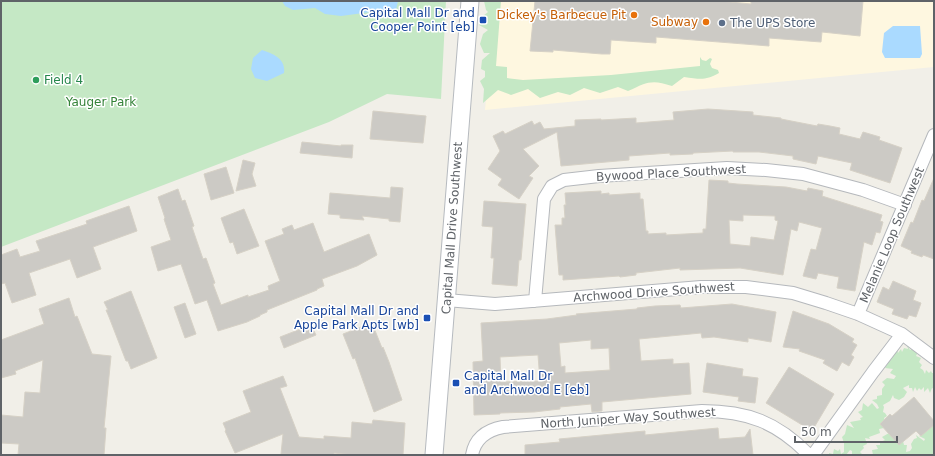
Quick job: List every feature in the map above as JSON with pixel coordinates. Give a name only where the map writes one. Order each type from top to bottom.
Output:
[{"type":"street","name":"Capital Mall Drive Southwest","points":[[434,455],[470,1]]},
{"type":"street","name":"Melanie Loop Southwest","points":[[858,314],[934,134]]},
{"type":"street","name":"Bywood Place Southwest","points":[[535,301],[544,199],[552,186],[564,180],[599,176],[727,168],[766,170],[804,174],[833,181],[905,205]]},
{"type":"street","name":"Archwood Drive Southwest","points":[[446,300],[495,304],[701,287],[746,287],[793,293],[826,302],[858,314],[902,334],[934,358]]},
{"type":"street","points":[[813,455],[902,334]]},
{"type":"street","name":"North Juniper Way Southwest","points":[[472,455],[473,449],[482,436],[489,430],[503,427],[702,411],[731,412],[747,415],[782,432],[799,444],[809,455]]},
{"type":"shaded area","points":[[495,1],[934,1],[934,67],[485,110]]},
{"type":"green space","name":"Yauger Park","points":[[1,1],[446,1],[441,99],[387,94],[329,122],[1,247]]},
{"type":"green space","points":[[484,1],[501,1],[496,66],[507,67],[507,78],[523,80],[611,75],[700,66],[700,57],[702,60],[706,61],[710,58],[712,59],[710,64],[712,68],[718,70],[719,73],[702,79],[684,77],[672,86],[650,82],[628,91],[618,87],[600,93],[584,88],[570,95],[558,92],[540,98],[528,89],[511,95],[498,90],[483,103],[484,89],[480,81],[485,77],[485,71],[481,69],[482,60],[490,53],[484,53],[480,44],[483,34],[488,30],[479,25],[483,16],[488,12]]},
{"type":"green space","points":[[907,345],[910,350],[916,347],[918,352],[916,356],[921,358],[919,362],[922,365],[920,368],[925,374],[926,370],[929,373],[931,371],[934,373],[934,389],[932,388],[930,393],[928,388],[924,392],[924,387],[921,390],[919,388],[917,391],[915,387],[913,392],[912,388],[909,388],[909,385],[903,388],[907,392],[904,397],[899,400],[894,398],[893,395],[890,401],[883,405],[883,412],[887,416],[884,418],[886,422],[884,428],[879,429],[880,433],[869,437],[870,439],[865,438],[867,444],[863,446],[864,448],[860,452],[863,455],[852,455],[852,451],[850,450],[846,455],[829,455],[829,453],[833,454],[834,449],[838,451],[840,449],[841,454],[844,452],[842,437],[845,434],[847,425],[854,428],[850,422],[861,420],[860,418],[863,417],[858,412],[862,410],[863,403],[868,407],[872,403],[877,409],[879,408],[872,400],[877,399],[877,396],[882,395],[882,389],[885,385],[882,382],[887,378],[894,379],[896,376],[890,373],[893,369],[885,368],[888,363],[883,363],[897,348],[898,353],[901,349],[902,352],[904,348],[908,349]]},
{"type":"green space","points":[[933,424],[934,455],[873,455],[872,450],[878,449],[876,445],[880,445],[880,442],[885,440],[882,437],[889,433],[903,441],[904,445],[907,445],[906,452],[910,451],[912,448],[911,444],[914,439],[917,438],[916,435],[924,441],[925,439],[919,436]]},
{"type":"water","points":[[282,1],[398,1],[396,10],[385,14],[371,12],[341,16],[325,14],[315,8],[293,10],[285,6]]},
{"type":"water","points":[[893,26],[920,26],[922,54],[920,58],[885,58],[882,52],[884,33]]},
{"type":"water","points":[[262,50],[275,55],[281,61],[284,68],[284,73],[267,81],[255,78],[251,69],[253,58]]},
{"type":"building","points":[[535,1],[720,1],[751,4],[751,1],[863,1],[860,36],[822,32],[821,42],[769,38],[769,46],[656,37],[656,43],[611,40],[610,54],[602,54],[553,50],[553,52],[530,51]]},
{"type":"building","points":[[708,109],[753,112],[753,115],[781,118],[817,126],[818,124],[830,126],[840,128],[839,134],[860,139],[863,132],[880,137],[879,140],[902,148],[890,183],[850,170],[852,163],[818,156],[816,164],[793,159],[793,156],[759,152],[733,151],[670,155],[670,153],[629,156],[629,160],[561,166],[557,132],[523,149],[539,166],[529,176],[533,178],[519,199],[498,185],[502,179],[488,169],[500,151],[493,136],[503,131],[505,134],[532,121],[534,125],[540,122],[544,129],[575,126],[575,120],[636,118],[636,123],[674,120],[673,112]]},
{"type":"building","points":[[373,111],[426,116],[423,143],[370,139]]},
{"type":"building","points":[[302,142],[341,146],[353,145],[352,158],[300,153]]},
{"type":"building","points":[[243,160],[255,163],[252,174],[256,186],[236,191]]},
{"type":"building","points":[[226,167],[234,193],[211,200],[204,174]]},
{"type":"building","points":[[934,178],[934,259],[911,253],[912,251],[901,246],[911,222],[913,223],[922,200],[924,201]]},
{"type":"building","points":[[709,180],[728,181],[728,183],[737,184],[786,187],[807,191],[808,188],[823,191],[822,196],[882,215],[880,221],[883,222],[880,233],[876,232],[872,245],[864,242],[855,291],[837,288],[839,277],[818,273],[816,279],[803,276],[811,249],[816,250],[822,228],[799,222],[797,231],[791,229],[783,275],[740,268],[680,270],[680,268],[636,273],[636,275],[620,277],[563,280],[563,275],[559,275],[555,225],[562,225],[562,218],[565,218],[565,193],[601,191],[601,194],[609,193],[609,195],[640,193],[640,199],[643,199],[646,231],[648,231],[648,234],[666,233],[666,235],[703,233],[703,229],[706,229]],"holes":[[[743,215],[775,216],[775,220],[778,221],[774,240],[751,237],[750,246],[730,244],[729,220],[743,221]]]},
{"type":"building","points":[[391,187],[403,188],[400,222],[389,221],[389,219],[362,216],[364,220],[340,218],[340,215],[328,214],[330,193],[390,198]]},
{"type":"building","points":[[178,189],[182,201],[185,200],[194,226],[192,227],[203,259],[206,258],[215,283],[213,284],[221,305],[248,295],[248,297],[269,290],[268,286],[280,281],[265,241],[284,234],[282,229],[292,225],[294,230],[313,223],[324,252],[369,234],[377,255],[357,266],[322,279],[324,286],[317,290],[267,310],[267,312],[247,322],[218,331],[207,300],[195,304],[181,264],[158,271],[151,247],[171,240],[158,197]]},
{"type":"building","points":[[484,201],[526,204],[517,286],[492,284],[494,258],[491,258],[493,227],[482,226]]},
{"type":"building","points":[[129,206],[137,231],[93,247],[101,269],[77,278],[70,259],[29,273],[36,295],[12,303],[5,283],[1,284],[1,255],[17,249],[20,257],[40,251],[36,241],[87,224],[86,221]]},
{"type":"building","points":[[244,209],[259,246],[237,254],[233,242],[230,243],[221,218]]},
{"type":"building","points":[[893,281],[916,291],[913,300],[921,303],[916,317],[909,315],[907,319],[892,314],[894,309],[877,302],[883,287],[889,290]]},
{"type":"building","points":[[131,291],[157,358],[131,369],[128,361],[126,361],[104,302]]},
{"type":"building","points":[[69,298],[75,317],[77,316],[92,354],[111,356],[104,428],[106,428],[104,455],[18,455],[19,444],[1,443],[1,415],[23,417],[25,392],[40,393],[43,360],[15,371],[16,374],[1,378],[1,340],[44,324],[39,309]]},
{"type":"building","points":[[185,303],[196,334],[185,338],[174,307]]},
{"type":"building","points":[[732,304],[776,312],[771,342],[748,338],[748,342],[714,337],[702,338],[701,333],[639,339],[641,361],[673,359],[673,364],[689,363],[691,394],[602,402],[602,411],[592,412],[591,404],[560,407],[560,409],[534,412],[474,415],[473,362],[483,361],[481,323],[547,319],[577,315],[576,314],[655,306],[680,305],[681,308]],"holes":[[[591,340],[591,349],[609,348],[610,370],[565,373],[565,366],[561,367],[559,343]],[[538,355],[540,381],[501,382],[500,357]]]},
{"type":"building","points":[[793,311],[829,324],[854,339],[852,342],[857,345],[851,355],[854,357],[849,366],[842,362],[837,371],[823,363],[825,360],[799,351],[800,349],[783,347]]},
{"type":"building","points":[[372,323],[389,362],[402,400],[374,412],[355,358],[353,359],[343,334]]},
{"type":"building","points":[[311,325],[316,335],[284,348],[280,337]]},
{"type":"building","points":[[707,363],[743,369],[742,376],[758,378],[755,403],[738,401],[739,397],[703,392]]},
{"type":"building","points":[[789,367],[834,394],[812,431],[766,403]]},
{"type":"building","points":[[283,376],[287,386],[280,388],[299,437],[324,439],[324,436],[351,438],[352,422],[372,424],[373,420],[405,423],[403,455],[352,455],[334,453],[334,455],[281,454],[283,434],[235,453],[223,423],[251,412],[243,391]]},
{"type":"building","points":[[914,397],[934,421],[934,425],[921,436],[916,431],[899,445],[880,424],[890,414],[892,416]]},
{"type":"building","points":[[718,428],[719,439],[745,437],[750,429],[753,455],[525,455],[525,445],[560,442],[559,439],[645,431],[645,435]]},
{"type":"place","name":"Dickey's Barbecue Pit","points":[[634,15]]},
{"type":"place","name":"Capital Mall Dr and Cooper Point [eb]","points":[[483,20]]},
{"type":"place","name":"Subway","points":[[706,22]]},
{"type":"place","name":"The UPS Store","points":[[722,23]]},
{"type":"place","name":"Field 4","points":[[36,80]]},
{"type":"place","name":"Capital Mall Dr and Apple Park Apts [wb]","points":[[427,318]]},
{"type":"place","name":"Capital Mall Dr and Archwood E [eb]","points":[[456,383]]}]
